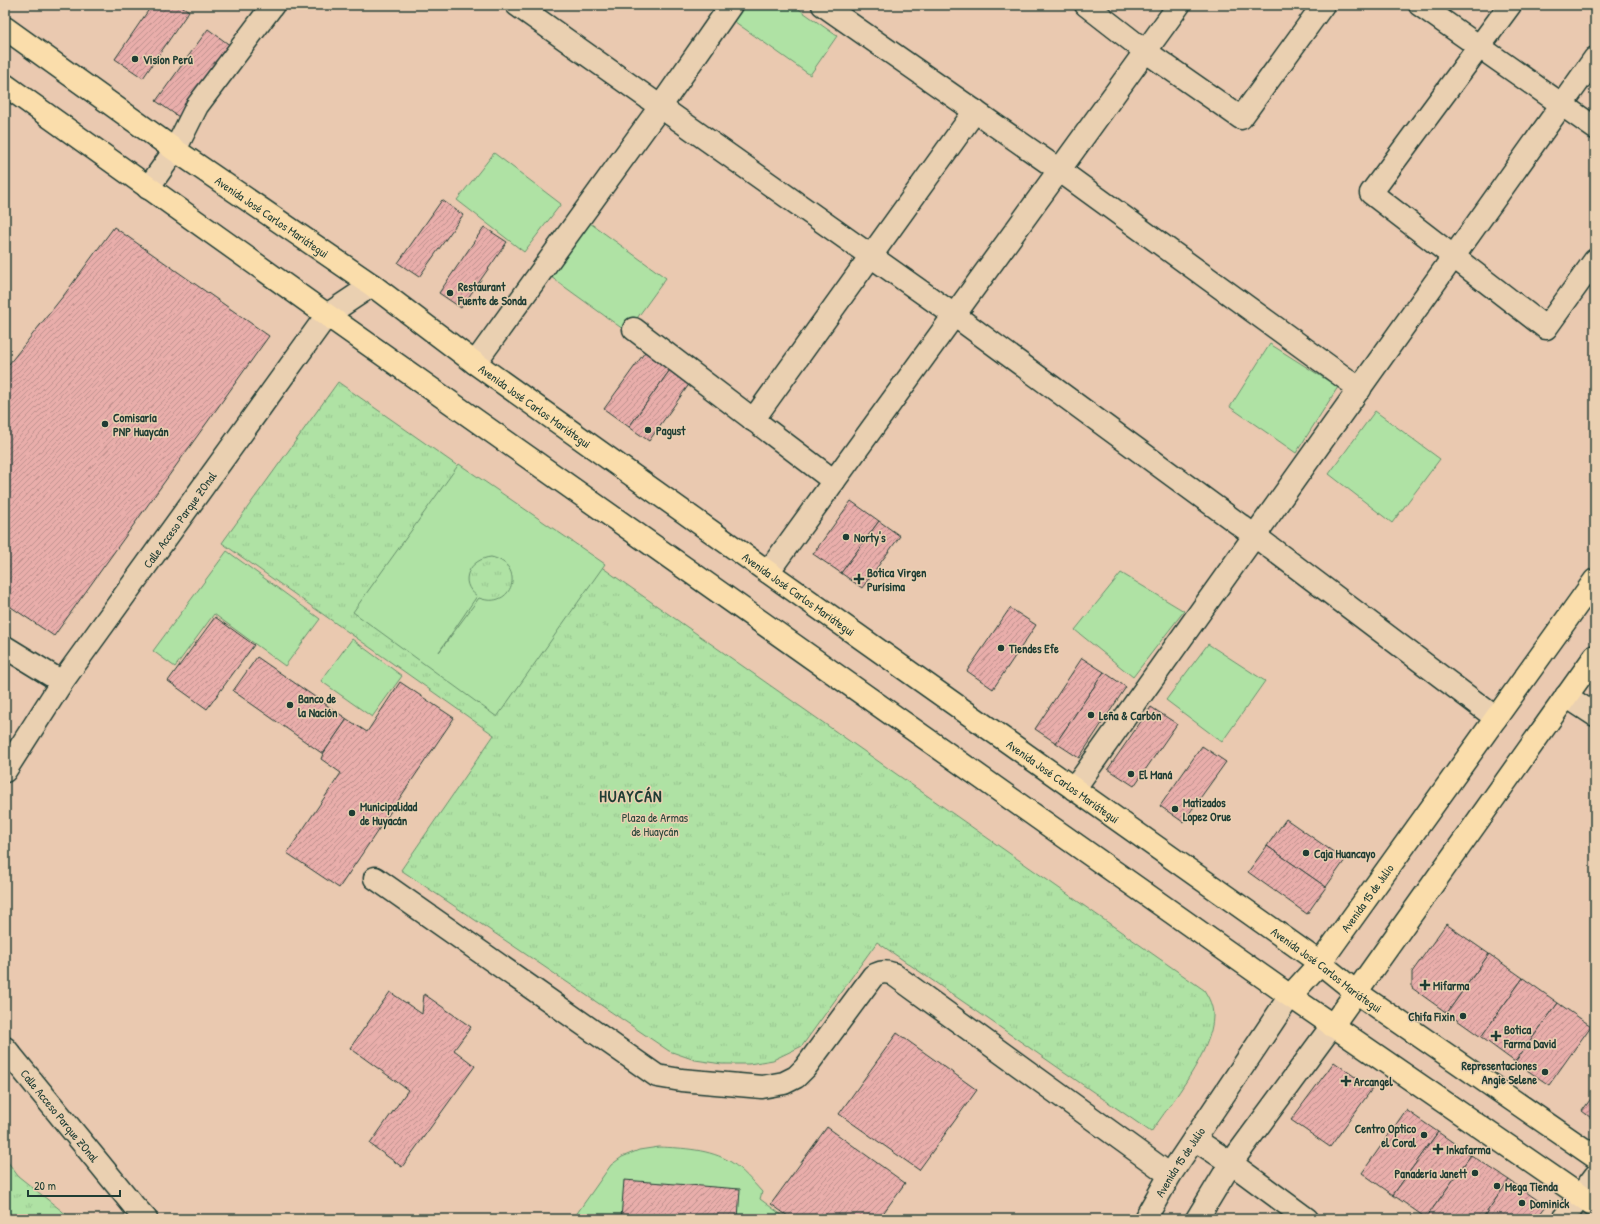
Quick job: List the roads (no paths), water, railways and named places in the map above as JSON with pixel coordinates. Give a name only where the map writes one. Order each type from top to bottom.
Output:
[{"type":"main road","name":"Avenida José Carlos Mariátegui","points":[[5,28],[175,150],[372,286],[475,363],[768,572],[1320,962],[1356,992],[1595,1157]]},
{"type":"main road","points":[[5,86],[1332,1026],[1588,1201]]},
{"type":"main road","name":"Avenida 15 de Julio","points":[[1290,996],[1320,962],[1595,580]]},
{"type":"main road","points":[[1332,1026],[1595,656]]},
{"type":"street","points":[[148,188],[175,150],[197,106],[273,5]]},
{"type":"street","points":[[517,5],[954,315],[1255,536],[1496,718]]},
{"type":"street","points":[[475,363],[660,107],[731,5]]},
{"type":"street","points":[[823,5],[1059,170],[1360,389]]},
{"type":"street","points":[[1086,5],[1145,51],[1241,118],[1323,5]]},
{"type":"street","points":[[768,572],[1179,5]]},
{"type":"street","points":[[1420,5],[1595,128]]},
{"type":"street","points":[[1510,5],[1371,193],[1546,328],[1595,260]]},
{"type":"street","points":[[1074,789],[1595,58]]},
{"type":"street","points":[[753,420],[975,111]]},
{"type":"street","name":"Calle Acceso Parque ZOnal","points":[[5,771],[62,682],[327,315],[372,286]]},
{"type":"street","points":[[634,329],[834,481]]},
{"type":"street","points":[[5,647],[62,682]]},
{"type":"street","points":[[1566,696],[1595,715]]},
{"type":"street","points":[[375,878],[657,1076],[681,1080],[762,1088],[784,1083],[796,1077],[805,1068],[873,976],[878,973],[886,972],[893,974],[1170,1175]]},
{"type":"street","name":"Avenida 15 de Julio","points":[[1144,1219],[1170,1175],[1290,996]]},
{"type":"street","points":[[1197,1219],[1231,1163],[1332,1026]]},
{"type":"street","name":"Calle Acceso Parque ZOnal","points":[[5,1048],[146,1219]]},
{"type":"street","points":[[1194,1139],[1231,1163],[1307,1219]]},
{"type":"street","points":[[1563,1219],[1588,1201],[1595,1176]]},
{"type":"place","name":"Visíon Perú","points":[[135,59]]},
{"type":"place","name":"Restaurant Fuente de Sonda","points":[[450,293]]},
{"type":"place","name":"Comisaría PNP Huaycán","points":[[105,424]]},
{"type":"place","name":"Pagust","points":[[648,430]]},
{"type":"place","name":"Norty's","points":[[846,537]]},
{"type":"place","name":"Botica Virgen Purísima","points":[[859,579]]},
{"type":"place","name":"Tiendes Efe","points":[[1001,648]]},
{"type":"place","name":"Banco de la Nación","points":[[290,705]]},
{"type":"place","name":"Leña & Carbón","points":[[1091,715]]},
{"type":"place","name":"El Maná","points":[[1131,774]]},
{"type":"place","name":"Matizados Lopez Orue","points":[[1175,809]]},
{"type":"place","name":"Municipalidad de Huyacán","points":[[352,813]]},
{"type":"place","name":"Caja Huancayo","points":[[1306,853]]},
{"type":"place","name":"Mifarma","points":[[1425,985]]},
{"type":"place","name":"Chifa Fixin","points":[[1463,1016]]},
{"type":"place","name":"Botica Farma David","points":[[1496,1036]]},
{"type":"place","name":"Representaciones Angie Selene","points":[[1545,1072]]},
{"type":"place","name":"Arcangel","points":[[1346,1081]]},
{"type":"place","name":"Centro Optico el Coral","points":[[1424,1135]]},
{"type":"place","name":"Inkafarma","points":[[1438,1149]]},
{"type":"place","name":"Panadería Janett","points":[[1475,1173]]},
{"type":"place","name":"Mega Tienda","points":[[1497,1186]]},
{"type":"place","name":"Dominick","points":[[1522,1203]]},
{"type":"district","name":"HUAYCÁN","points":[[631,796]]},
{"type":"park label","name":"Plaza de Armas de Huaycán","points":[[655,824]]}]
